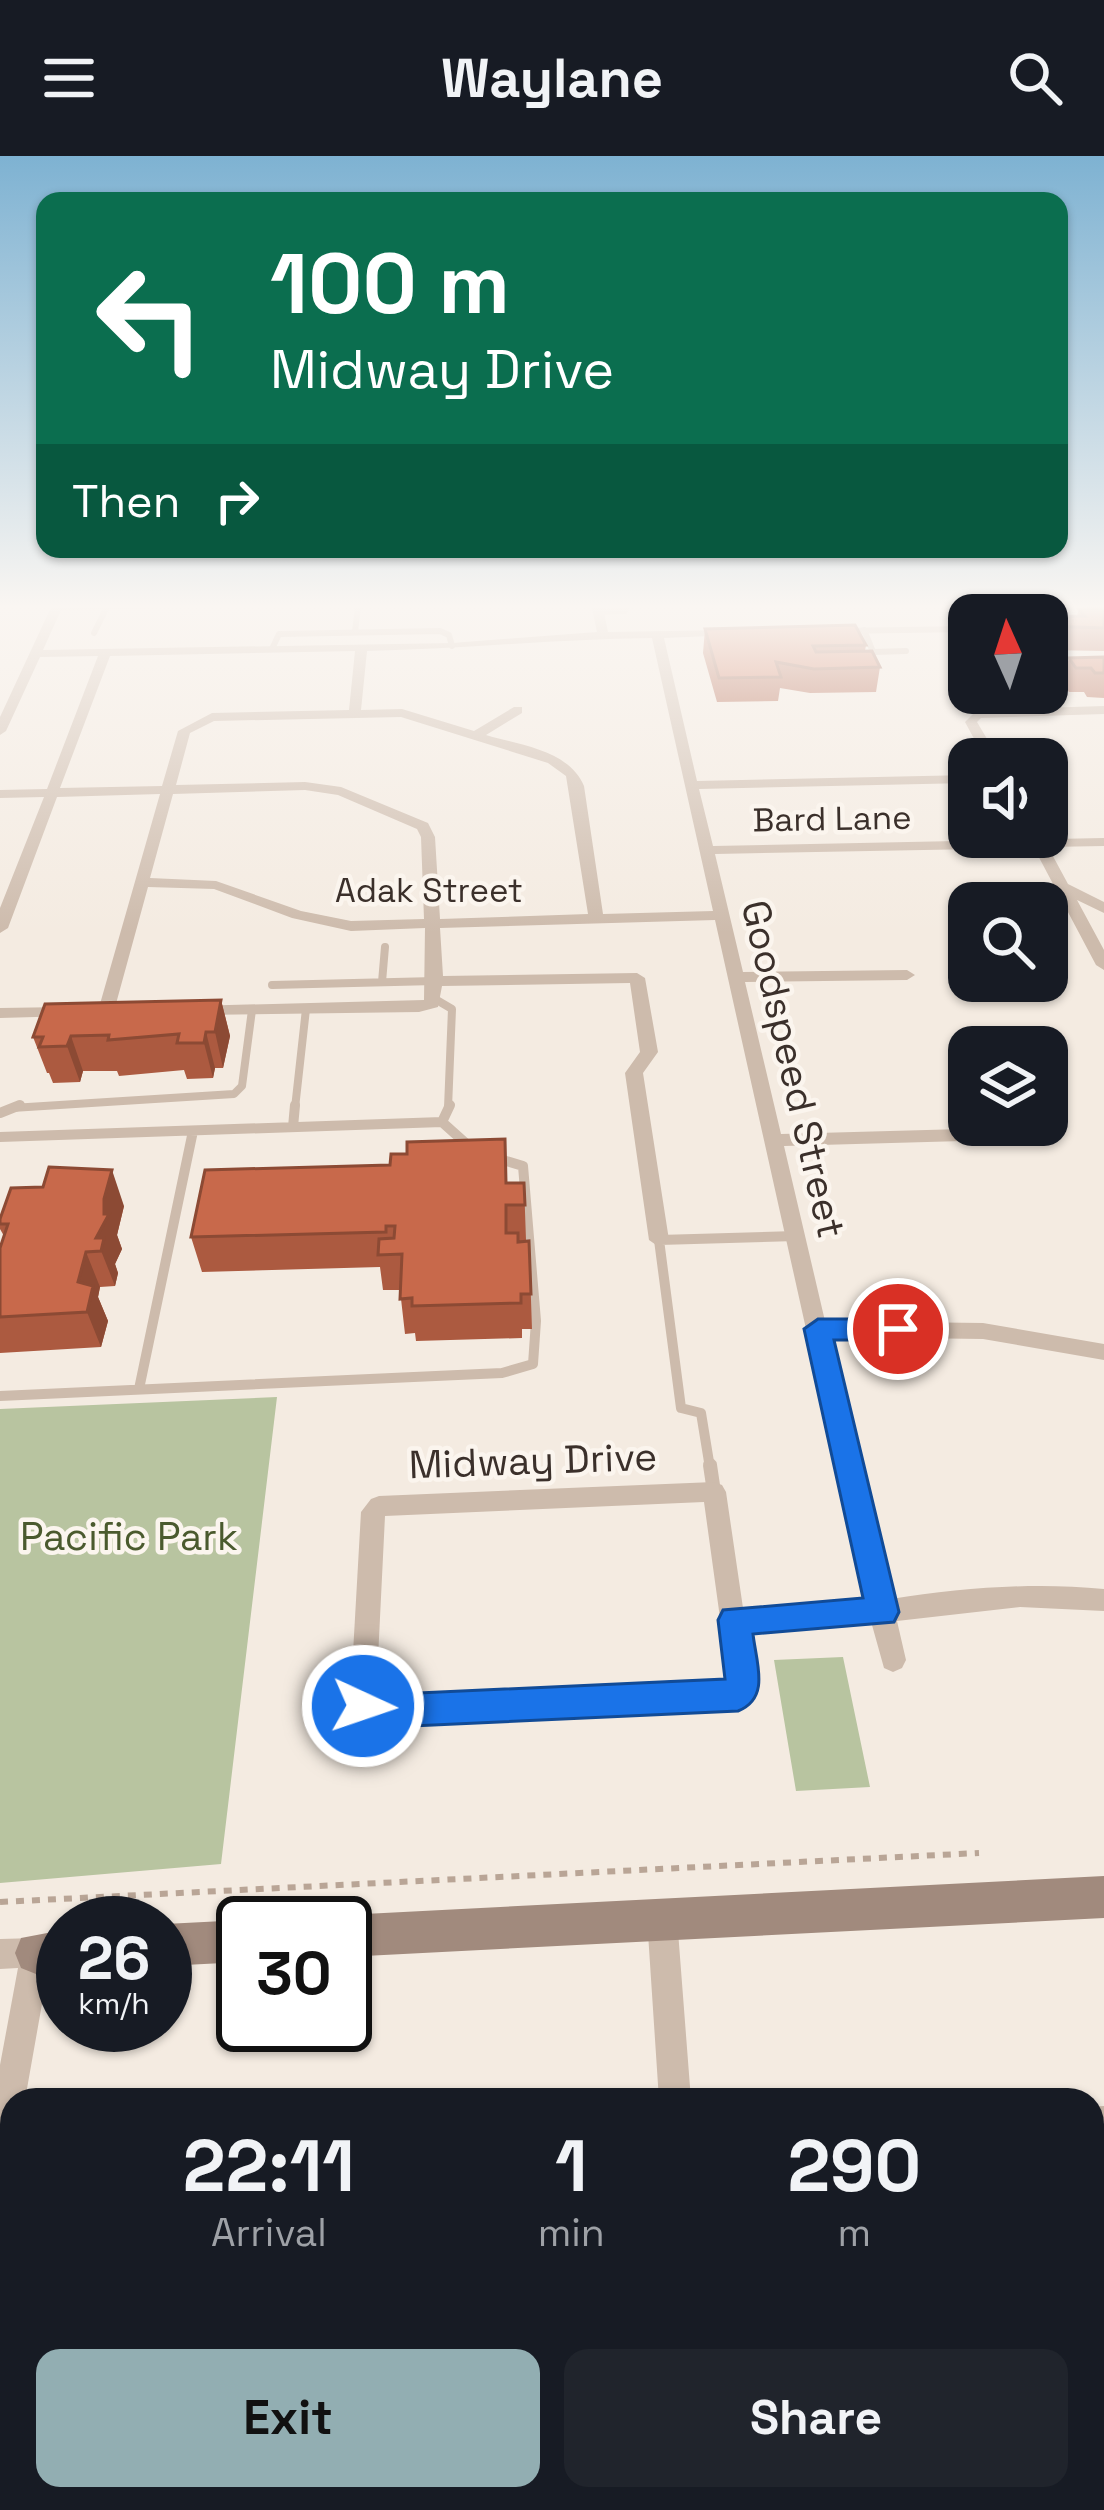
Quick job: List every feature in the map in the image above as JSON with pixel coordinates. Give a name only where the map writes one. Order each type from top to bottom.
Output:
[{"type":"street","points":[[0,928],[84,713]]},
{"type":"street","points":[[106,1011],[184,731],[195,722],[218,716],[326,713]]},
{"type":"street","points":[[379,713],[412,714],[478,734],[553,760],[572,773],[596,918]]},
{"type":"street","points":[[478,734],[513,713]]},
{"type":"street","name":"Goodspeed Street","points":[[675,713],[893,1660]]},
{"type":"street","points":[[980,738],[971,722],[974,716],[1042,713]]},
{"type":"street","name":"Bard Lane","points":[[691,785],[948,779]]},
{"type":"street","points":[[0,794],[322,787],[407,815],[423,826],[428,837],[435,990]]},
{"type":"street","name":"Bard Lane","points":[[1068,841],[1104,842]]},
{"type":"street","name":"Bard Lane","points":[[706,850],[948,843]]},
{"type":"street","name":"Adak Street","points":[[142,882],[216,885],[335,924],[722,915]]},
{"type":"street","points":[[1068,890],[1104,908]]},
{"type":"street","points":[[1068,900],[1104,965]]},
{"type":"street","points":[[736,977],[907,976]]},
{"type":"street","points":[[188,1010],[419,1007],[435,990],[638,978],[649,1052],[634,1072],[659,1240]]},
{"type":"street","points":[[0,1013],[126,1010]]},
{"type":"street","points":[[774,1140],[948,1135]]},
{"type":"street","points":[[818,1329],[983,1331],[1104,1352]]},
{"type":"street","name":"Midway Drive","points":[[714,1492],[734,1620],[743,1689],[738,1695],[368,1712],[363,1706],[373,1512],[380,1506],[714,1492]]},
{"type":"street","points":[[734,1620],[883,1612],[947,1599],[1006,1595],[1104,1600]]},
{"type":"street","points":[[372,1934],[1104,1897]]},
{"type":"street","points":[[662,1918],[674,2088]]},
{"type":"street","points":[[10,2088],[33,1953]]},
{"type":"lane","points":[[382,982],[385,947]]},
{"type":"lane","points":[[272,985],[382,982],[435,990],[452,1009],[450,1105],[442,1122]]},
{"type":"lane","points":[[293,1127],[306,1009]]},
{"type":"lane","points":[[0,1113],[21,1105],[235,1094],[242,1086],[253,1010]]},
{"type":"lane","points":[[0,1137],[442,1122],[474,1151],[523,1166],[536,1322],[532,1364],[502,1373],[0,1396]]},
{"type":"lane","points":[[139,1389],[193,1131]]},
{"type":"lane","points":[[714,1492],[701,1413],[681,1408],[659,1240],[796,1236]]},
{"type":"path","points":[[0,1902],[979,1853]]},
{"type":"green space","name":"Pacific Park","points":[[277,1397],[221,1864],[0,1883],[0,1409]]},
{"type":"green space","points":[[843,1657],[870,1787],[796,1791],[774,1660]]},
{"type":"building","points":[[221,1000],[215,1032],[206,1032],[204,1043],[177,1043],[179,1034],[108,1040],[109,1035],[71,1036],[67,1046],[39,1047],[43,1037],[33,1037],[45,1004]]},
{"type":"building","points":[[505,1139],[506,1183],[524,1183],[525,1205],[506,1205],[506,1233],[518,1233],[518,1242],[529,1241],[531,1294],[521,1294],[521,1303],[412,1306],[412,1298],[400,1299],[402,1254],[378,1255],[379,1239],[394,1238],[395,1226],[386,1226],[386,1232],[191,1237],[205,1170],[390,1165],[391,1154],[407,1154],[407,1142]]},
{"type":"building","points":[[49,1167],[112,1170],[104,1199],[104,1214],[109,1214],[96,1238],[104,1238],[101,1251],[86,1252],[78,1282],[93,1286],[87,1312],[0,1317],[0,1248],[8,1224],[0,1224],[0,1219],[11,1188],[43,1187]]},
{"type":"route","points":[[363,1706],[368,1712],[738,1695],[743,1689],[734,1620],[883,1612],[818,1329],[898,1329]]}]
